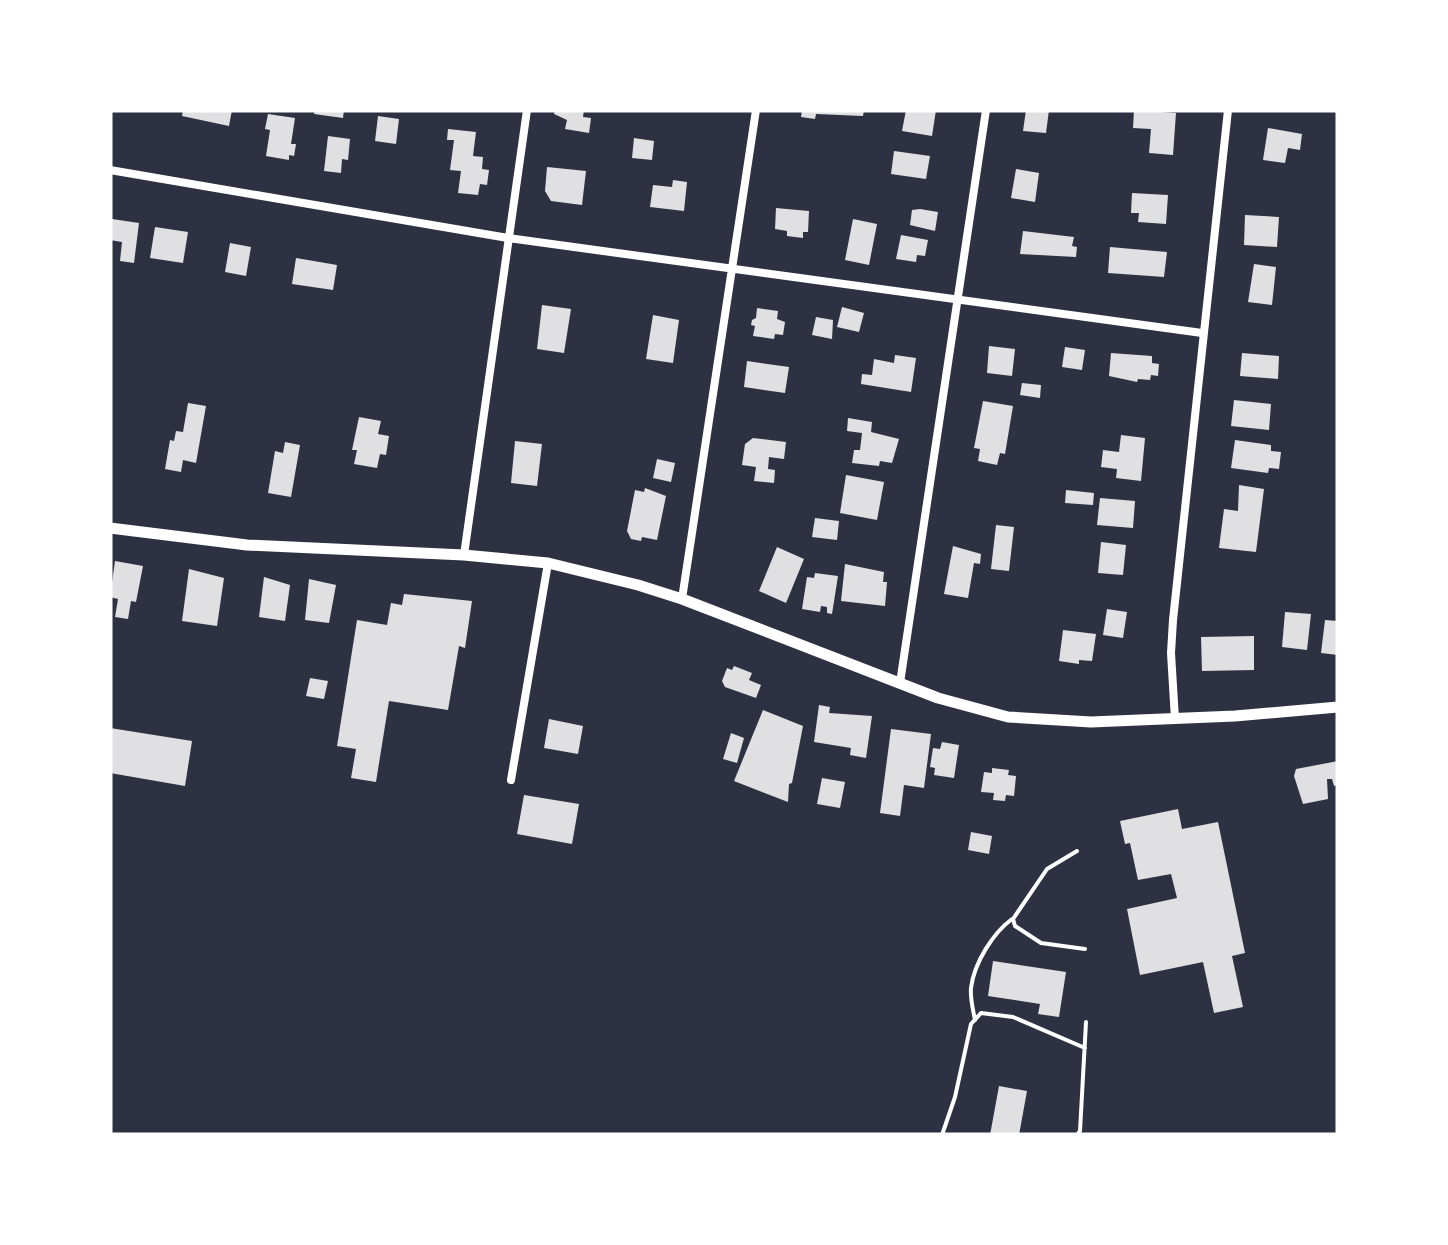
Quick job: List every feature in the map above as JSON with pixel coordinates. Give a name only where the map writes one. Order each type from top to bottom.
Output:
[{"type":"main road","points":[[110,528],[247,545],[464,554],[548,563],[682,599],[969,708],[1008,717],[1091,722],[1338,707]]},
{"type":"street","points":[[464,554],[527,110]]},
{"type":"street","points":[[682,599],[756,110]]},
{"type":"street","points":[[900,683],[986,110]]},
{"type":"street","points":[[1175,719],[1173,620],[1228,110]]},
{"type":"street","points":[[110,170],[508,238],[1202,333]]},
{"type":"street","points":[[511,780],[548,563]]},
{"type":"lane","points":[[942,1135],[975,1020],[971,989],[978,965],[997,930],[1013,918],[1048,869],[1076,851]]},
{"type":"lane","points":[[1013,918],[1015,926],[1041,944],[1086,949]]},
{"type":"lane","points":[[975,1020],[981,1013],[1013,1018],[1086,1048]]},
{"type":"lane","points":[[1076,1135],[1080,1131],[1086,1022]]},
{"type":"building","points":[[183,110],[232,110],[229,126],[182,116]]},
{"type":"building","points":[[315,110],[344,110],[343,118],[314,114]]},
{"type":"building","points":[[555,110],[584,110],[583,117],[591,118],[589,133],[565,129],[567,120],[554,114]]},
{"type":"building","points":[[802,110],[864,110],[863,116],[816,114],[815,119],[801,117]]},
{"type":"building","points":[[906,110],[936,110],[932,136],[902,131]]},
{"type":"building","points":[[1026,110],[1049,110],[1046,133],[1023,131]]},
{"type":"building","points":[[1134,110],[1176,113],[1173,155],[1149,153],[1151,129],[1133,128]]},
{"type":"building","points":[[268,114],[295,118],[291,144],[296,144],[289,160],[266,156]]},
{"type":"building","points":[[378,116],[399,119],[396,144],[375,141]]},
{"type":"building","points":[[1268,128],[1302,134],[1300,150],[1288,148],[1285,163],[1263,160]]},
{"type":"building","points":[[448,129],[476,132],[473,156],[483,157],[482,169],[489,170],[487,185],[480,184],[478,195],[458,193],[461,171],[450,170],[454,140],[447,140]]},
{"type":"building","points":[[328,136],[350,139],[348,160],[342,159],[341,173],[324,171]]},
{"type":"building","points":[[634,138],[654,141],[652,160],[632,158]]},
{"type":"building","points":[[894,151],[930,156],[926,179],[891,174]]},
{"type":"building","points":[[547,167],[586,171],[582,205],[551,201],[545,191]]},
{"type":"building","points":[[1016,169],[1039,173],[1035,202],[1011,198]]},
{"type":"building","points":[[673,180],[687,182],[684,211],[650,207],[653,185],[672,187]]},
{"type":"building","points":[[1132,193],[1168,195],[1166,224],[1138,222],[1139,213],[1131,213]]},
{"type":"building","points":[[776,208],[809,211],[808,232],[803,232],[803,238],[775,229]]},
{"type":"building","points":[[912,210],[938,212],[935,231],[910,225]]},
{"type":"building","points":[[1245,215],[1279,217],[1277,247],[1244,245]]},
{"type":"building","points":[[112,219],[139,223],[134,263],[120,261],[122,242],[110,240]]},
{"type":"building","points":[[853,219],[877,224],[869,265],[845,260]]},
{"type":"building","points":[[155,227],[188,232],[183,263],[150,258]]},
{"type":"building","points":[[1023,231],[1074,237],[1076,257],[1020,254]]},
{"type":"building","points":[[901,235],[928,240],[925,256],[917,255],[916,262],[896,259]]},
{"type":"building","points":[[230,243],[251,247],[246,276],[225,272]]},
{"type":"building","points":[[1110,247],[1167,252],[1164,277],[1108,273]]},
{"type":"building","points":[[296,258],[337,265],[333,290],[292,284]]},
{"type":"building","points":[[1254,264],[1276,267],[1272,305],[1248,302]]},
{"type":"building","points":[[542,305],[571,309],[564,353],[537,349]]},
{"type":"building","points":[[842,307],[864,313],[859,332],[837,327]]},
{"type":"building","points":[[757,308],[778,311],[777,319],[785,322],[783,335],[775,334],[774,339],[753,336],[755,326],[751,325]]},
{"type":"building","points":[[653,315],[679,320],[673,363],[646,359]]},
{"type":"building","points":[[816,317],[833,320],[832,339],[812,335]]},
{"type":"building","points":[[989,346],[1015,349],[1012,376],[987,373]]},
{"type":"building","points":[[1065,347],[1085,350],[1082,370],[1062,367]]},
{"type":"building","points":[[1111,353],[1152,356],[1152,363],[1159,364],[1158,376],[1137,382],[1109,376]]},
{"type":"building","points":[[1242,353],[1279,356],[1278,379],[1240,376]]},
{"type":"building","points":[[895,355],[916,358],[911,392],[861,384],[862,374],[872,375],[874,359],[894,363]]},
{"type":"building","points":[[747,361],[789,367],[785,393],[744,387]]},
{"type":"building","points":[[1022,383],[1041,385],[1040,398],[1020,395]]},
{"type":"building","points":[[1234,400],[1271,404],[1269,430],[1231,426]]},
{"type":"building","points":[[983,401],[1013,406],[1005,454],[1000,453],[997,465],[978,461],[980,449],[974,448]]},
{"type":"building","points":[[188,403],[206,406],[196,463],[183,460],[181,472],[165,469],[170,440],[174,441],[176,431],[183,432]]},
{"type":"building","points":[[359,417],[381,421],[378,434],[389,436],[386,455],[380,454],[377,468],[354,464],[357,450],[352,450]]},
{"type":"building","points":[[848,418],[872,422],[871,432],[899,439],[892,463],[852,463],[854,450],[860,450],[862,433],[847,431]]},
{"type":"building","points":[[1121,435],[1145,438],[1141,481],[1116,478],[1117,469],[1101,467],[1103,450],[1119,452]]},
{"type":"building","points":[[753,438],[786,442],[784,459],[769,457],[768,469],[775,470],[774,483],[754,481],[756,467],[742,465],[745,444]]},
{"type":"building","points":[[1235,440],[1271,445],[1271,451],[1281,452],[1279,469],[1269,468],[1268,473],[1231,468]]},
{"type":"building","points":[[515,441],[542,444],[537,486],[511,483]]},
{"type":"building","points":[[285,442],[300,445],[291,497],[268,493],[275,451],[283,453]]},
{"type":"building","points":[[657,459],[675,463],[671,482],[653,478]]},
{"type":"building","points":[[846,475],[884,482],[877,520],[840,513]]},
{"type":"building","points":[[1239,485],[1264,489],[1256,552],[1219,548],[1224,509],[1238,511]]},
{"type":"building","points":[[645,488],[666,496],[657,540],[631,539],[627,531],[635,490],[644,492]]},
{"type":"building","points":[[1066,490],[1094,493],[1093,505],[1065,503]]},
{"type":"building","points":[[1100,498],[1135,501],[1133,528],[1097,525]]},
{"type":"building","points":[[815,518],[839,521],[837,540],[812,537]]},
{"type":"building","points":[[996,525],[1014,527],[1009,571],[991,569]]},
{"type":"building","points":[[1101,542],[1126,545],[1123,575],[1098,573]]},
{"type":"building","points":[[953,546],[981,554],[980,564],[974,563],[968,598],[944,594]]},
{"type":"building","points":[[777,547],[804,559],[786,603],[759,591]]},
{"type":"building","points":[[115,561],[143,566],[136,602],[131,601],[128,619],[115,617],[118,599],[110,597]]},
{"type":"building","points":[[845,564],[884,572],[885,606],[841,601]]},
{"type":"building","points":[[189,569],[224,578],[217,626],[182,621]]},
{"type":"building","points":[[815,573],[838,576],[832,614],[821,606],[820,612],[802,609],[807,577],[814,578]]},
{"type":"building","points":[[264,577],[290,585],[285,621],[259,617]]},
{"type":"building","points":[[309,579],[336,585],[329,623],[305,620]]},
{"type":"building","points":[[404,594],[472,601],[465,648],[459,646],[448,710],[389,701],[376,782],[351,778],[356,749],[337,746],[357,620],[387,625],[391,603],[402,605]]},
{"type":"building","points":[[1107,609],[1127,612],[1123,638],[1103,635]]},
{"type":"building","points":[[1285,612],[1311,614],[1307,650],[1282,647]]},
{"type":"building","points":[[1325,620],[1338,621],[1338,655],[1321,653]]},
{"type":"building","points":[[1063,630],[1096,634],[1092,661],[1059,661]]},
{"type":"building","points":[[1254,636],[1254,670],[1202,671],[1201,637]]},
{"type":"building","points":[[734,666],[752,673],[749,680],[761,685],[756,698],[725,687],[722,681],[727,668],[732,670]]},
{"type":"building","points":[[310,678],[328,681],[324,699],[306,696]]},
{"type":"building","points":[[819,705],[830,707],[829,713],[872,716],[866,758],[850,755],[851,748],[814,742]]},
{"type":"building","points":[[763,710],[803,726],[788,802],[734,781]]},
{"type":"building","points":[[549,719],[583,726],[578,754],[544,748]]},
{"type":"building","points":[[110,728],[192,741],[185,786],[110,773]]},
{"type":"building","points":[[891,729],[931,734],[924,788],[904,785],[900,816],[880,813]]},
{"type":"building","points":[[731,733],[744,738],[737,763],[723,759]]},
{"type":"building","points":[[942,742],[959,745],[954,778],[934,775],[935,768],[930,767],[933,748],[940,749]]},
{"type":"building","points":[[1338,761],[1338,785],[1327,779],[1328,799],[1303,804],[1294,776],[1296,769]]},
{"type":"building","points":[[992,768],[1009,770],[1008,775],[1016,776],[1014,796],[1006,795],[1005,801],[993,800],[994,793],[981,792],[984,772],[992,773]]},
{"type":"building","points":[[822,778],[845,782],[840,808],[817,804]]},
{"type":"building","points":[[524,795],[579,804],[572,844],[517,834]]},
{"type":"building","points":[[1178,809],[1182,829],[1218,822],[1245,953],[1232,956],[1243,1007],[1214,1013],[1203,962],[1140,975],[1127,909],[1177,898],[1171,874],[1138,880],[1130,843],[1125,844],[1120,821]]},
{"type":"building","points":[[971,832],[992,836],[989,854],[968,850]]},
{"type":"building","points":[[993,961],[1066,972],[1059,1017],[1038,1014],[1040,1004],[988,996]]},
{"type":"building","points":[[999,1086],[1027,1091],[1019,1135],[990,1135]]}]
